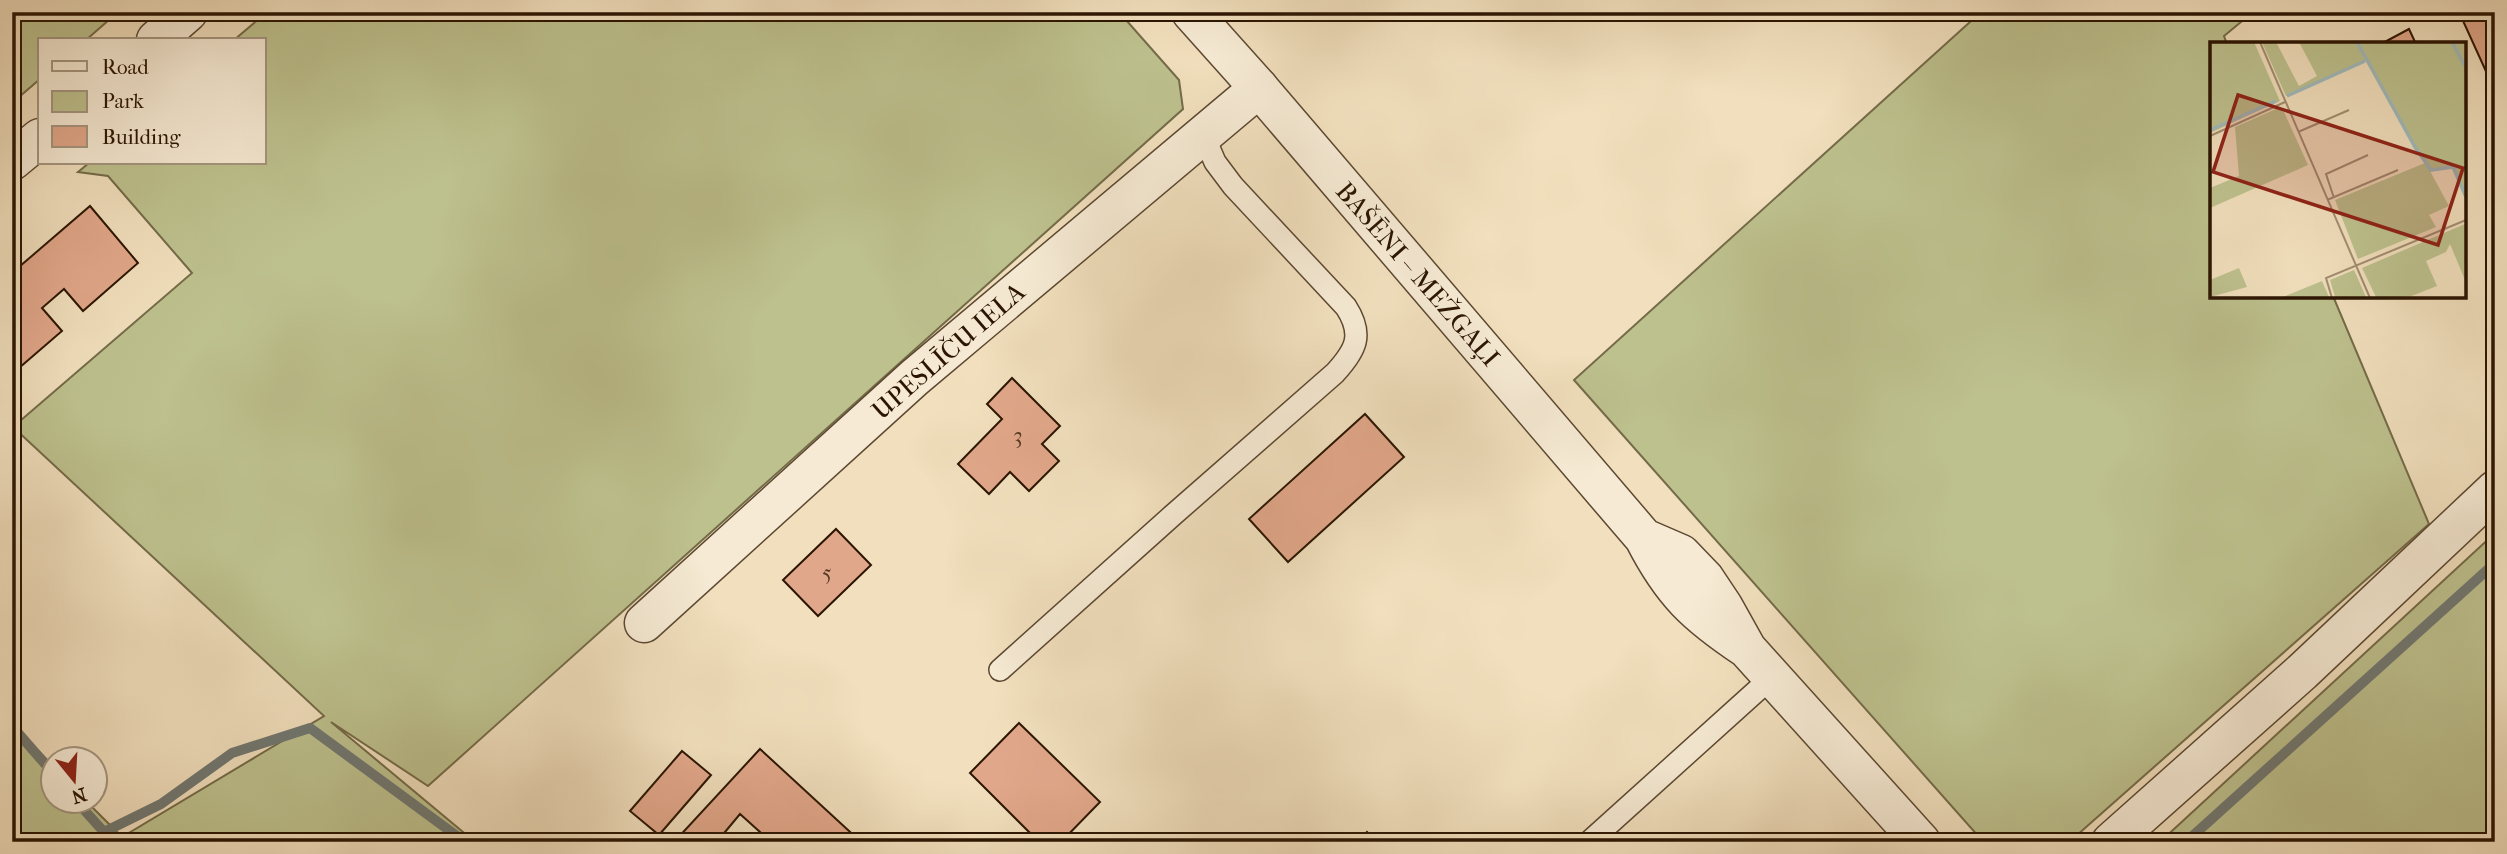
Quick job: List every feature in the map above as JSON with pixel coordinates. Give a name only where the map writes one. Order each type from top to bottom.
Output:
[{"type":"street","points":[[158,38],[188,12]]},
{"type":"street","name":"BAŠĒNI – MEŽGAĻI","points":[[1191,12],[1644,538],[1660,569],[1680,597],[1708,623],[1747,649],[1921,842]]},
{"type":"street","name":"UPESLĪČU IELA","points":[[644,623],[914,378],[1259,88]]},
{"type":"street","points":[[12,161],[38,140]]},
{"type":"street","points":[[2111,842],[2302,672],[2495,490]]},
{"type":"lane","points":[[1000,670],[1335,373],[1347,360],[1354,346],[1355,327],[1346,307],[1233,186],[1215,162],[1203,134]]},
{"type":"lane","points":[[1589,842],[1772,677]]},
{"type":"green space","points":[[12,12],[118,12],[88,38],[38,38],[38,81],[12,103]]},
{"type":"green space","points":[[267,12],[1119,12],[1179,80],[1183,109],[428,786],[331,722],[475,842],[12,842],[12,723],[38,750],[38,816],[101,816],[122,837],[324,716],[13,427],[192,273],[108,176],[78,172],[88,164],[266,164],[266,38],[236,38]]},
{"type":"green space","points":[[1981,12],[2253,12],[2224,36],[2226,42],[2210,42],[2210,298],[2334,298],[2429,524],[2076,836],[1979,837],[1574,380]]},
{"type":"green space","points":[[2495,533],[2495,842],[2160,842]]},
{"type":"building","points":[[2459,12],[2495,12],[2495,89],[2494,89]]},
{"type":"building","points":[[2409,29],[2415,42],[2385,42]]},
{"type":"building","points":[[90,206],[138,263],[83,311],[64,289],[42,308],[62,331],[12,374],[12,273]]},
{"type":"building","points":[[1012,378],[1060,426],[1042,444],[1059,461],[1029,491],[1010,472],[989,494],[958,464],[1002,419],[987,404]]},
{"type":"building","points":[[1365,414],[1404,457],[1288,562],[1249,519]]},
{"type":"building","points":[[836,529],[871,565],[818,616],[783,580]]},
{"type":"building","points":[[1019,723],[1100,802],[1061,842],[1039,842],[970,773]]},
{"type":"building","points":[[760,749],[861,842],[771,842],[740,814],[725,832],[736,842],[674,842]]},
{"type":"building","points":[[682,751],[711,775],[659,835],[630,811]]},
{"type":"building","points":[[1367,832],[1377,842],[1357,842]]},
{"type":"waterway","points":[[2186,842],[2495,563]]},
{"type":"waterway","points":[[12,726],[38,756]]},
{"type":"waterway","points":[[90,816],[104,832],[161,804],[232,753],[310,728],[465,842]]}]
